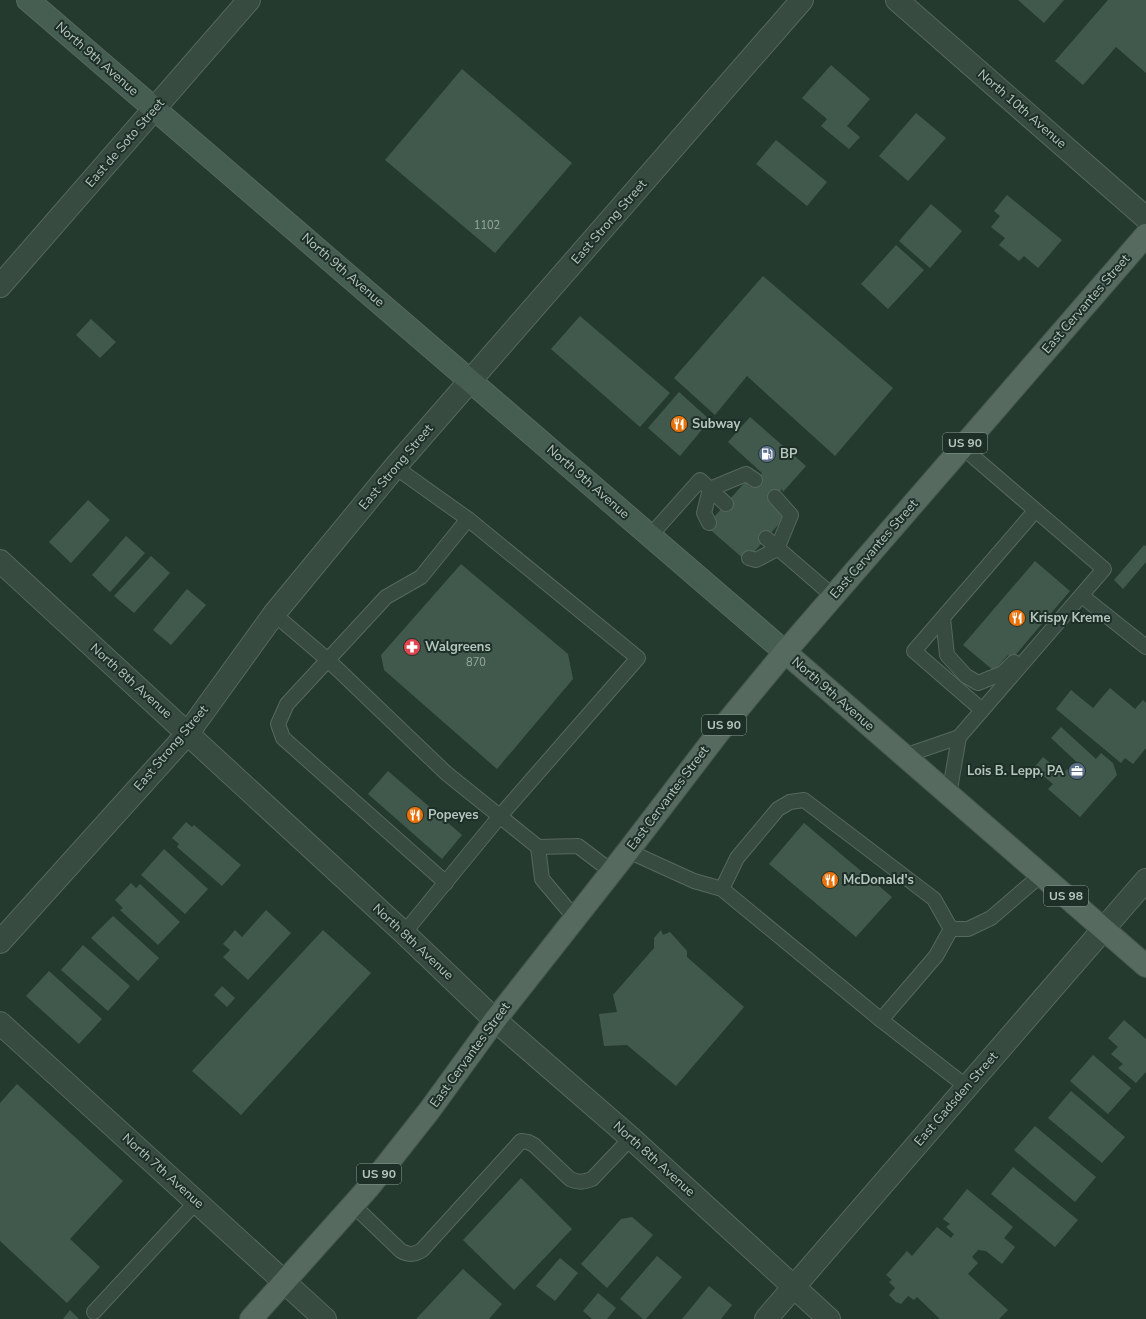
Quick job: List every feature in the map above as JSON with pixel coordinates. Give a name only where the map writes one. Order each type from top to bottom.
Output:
[{"type":"main road","name":"North 9th Avenue","points":[[28,0],[471,380],[1146,966]]},
{"type":"main road","name":"East Cervantes Street","points":[[251,1319],[369,1187],[430,1111],[495,1020],[628,851],[718,732],[833,596],[1146,235]]},
{"type":"street","name":"East de Soto Street","points":[[0,286],[249,0]]},
{"type":"street","name":"East Strong Street","points":[[0,942],[188,733],[274,614],[395,467],[802,0]]},
{"type":"street","name":"North 10th Avenue","points":[[897,0],[1146,218]]},
{"type":"street","name":"North 8th Avenue","points":[[0,561],[404,933],[495,1020],[632,1138],[829,1319]]},
{"type":"street","name":"East Gadsden Street","points":[[766,1319],[1146,880]]},
{"type":"street","name":"North 7th Avenue","points":[[0,1023],[325,1319]]},
{"type":"lane","points":[[904,756],[959,737],[1104,570],[962,447]]},
{"type":"lane","points":[[395,467],[468,519],[638,658],[500,816],[404,933]]},
{"type":"lane","points":[[710,489],[746,474],[755,480]]},
{"type":"lane","points":[[650,536],[700,480],[726,504]]},
{"type":"lane","points":[[709,523],[704,514],[710,489]]},
{"type":"lane","points":[[749,558],[756,560],[777,549],[791,515],[775,497]]},
{"type":"lane","points":[[982,710],[914,652],[1036,510]]},
{"type":"lane","points":[[446,883],[283,738],[278,724],[287,704],[386,597],[421,577],[468,519]]},
{"type":"lane","points":[[766,538],[833,596]]},
{"type":"lane","points":[[1082,596],[1146,647]]},
{"type":"lane","points":[[274,614],[328,660],[446,773],[538,846],[578,846],[611,872]]},
{"type":"lane","points":[[943,618],[947,655],[966,676],[978,683],[1003,673],[1038,638],[1050,632]]},
{"type":"lane","points":[[949,795],[959,737]]},
{"type":"lane","points":[[722,889],[737,858],[778,809],[790,802],[804,800],[934,899],[951,929]]},
{"type":"lane","points":[[538,846],[542,879],[575,918]]},
{"type":"lane","points":[[628,851],[694,881],[722,889],[881,1020],[966,1087]]},
{"type":"lane","points":[[951,929],[968,929],[991,918],[1041,875]]},
{"type":"lane","points":[[881,1020],[936,956],[951,929]]},
{"type":"lane","points":[[353,1205],[401,1251],[408,1254],[416,1254],[422,1250],[521,1141],[534,1145],[570,1179],[577,1183],[592,1179],[632,1138]]},
{"type":"lane","points":[[94,1312],[196,1202]]},
{"type":"building","points":[[1018,0],[1064,0],[1044,23]]},
{"type":"building","points":[[1108,0],[1146,0],[1146,73],[1116,47],[1083,85],[1055,61]]},
{"type":"building","points":[[831,65],[870,99],[847,126],[860,137],[849,149],[821,126],[827,119],[802,98]]},
{"type":"building","points":[[462,69],[572,163],[495,253],[385,160]]},
{"type":"building","points":[[916,113],[946,138],[908,181],[879,156]]},
{"type":"building","points":[[776,140],[827,182],[807,206],[756,164]]},
{"type":"building","points":[[1007,195],[1062,240],[1038,268],[1024,256],[1019,261],[999,245],[1005,238],[991,227],[1000,216],[994,211]]},
{"type":"building","points":[[931,204],[962,231],[930,268],[899,241]]},
{"type":"building","points":[[896,245],[924,270],[888,309],[861,284]]},
{"type":"building","points":[[763,276],[893,388],[835,456],[747,376],[715,415],[674,378]]},
{"type":"building","points":[[580,316],[670,393],[640,427],[551,349]]},
{"type":"building","points":[[91,319],[116,342],[100,358],[76,335]]},
{"type":"building","name":"Subway","points":[[679,392],[710,420],[680,456],[648,428]]},
{"type":"building","points":[[750,417],[806,466],[783,492],[782,489],[771,502],[786,516],[746,561],[706,526],[745,482],[750,487],[762,473],[728,442]]},
{"type":"building","points":[[88,500],[110,520],[71,563],[49,542]]},
{"type":"building","points":[[126,536],[145,553],[110,592],[92,575]]},
{"type":"building","points":[[1144,545],[1146,546],[1146,562],[1123,589],[1114,580]]},
{"type":"building","points":[[151,556],[170,573],[134,613],[114,596]]},
{"type":"building","name":"Krispy Kreme","points":[[1035,561],[1070,591],[1012,659],[1008,655],[994,671],[963,645]]},
{"type":"building","name":"Walgreens","points":[[461,564],[568,654],[573,679],[497,769],[384,670],[381,655]]},
{"type":"building","points":[[187,589],[206,605],[171,645],[153,630]]},
{"type":"building","points":[[1110,688],[1135,709],[1143,700],[1146,703],[1146,748],[1133,764],[1125,758],[1121,763],[1056,709],[1071,690],[1093,708]]},
{"type":"building","points":[[1061,727],[1096,759],[1101,753],[1113,763],[1117,775],[1080,817],[1048,789],[1053,784],[1034,768],[1043,757],[1063,774],[1067,769],[1073,775],[1081,766],[1051,738]]},
{"type":"building","name":"Popeyes","points":[[388,771],[462,835],[442,859],[368,794]]},
{"type":"building","points":[[186,822],[192,827],[194,825],[241,865],[222,886],[177,847],[179,844],[172,838]]},
{"type":"building","name":"McDonald's","points":[[804,823],[892,897],[856,937],[769,864]]},
{"type":"building","points":[[164,849],[208,889],[185,914],[141,875]]},
{"type":"building","points":[[131,883],[136,888],[140,884],[180,922],[158,945],[120,910],[123,908],[115,900]]},
{"type":"building","points":[[266,910],[291,933],[248,980],[223,957],[230,950],[223,944],[235,930],[242,937]]},
{"type":"building","points":[[113,916],[159,958],[138,981],[91,938]]},
{"type":"building","points":[[323,930],[371,973],[241,1115],[192,1071]]},
{"type":"building","points":[[661,930],[663,935],[670,932],[687,951],[687,957],[744,1007],[676,1086],[627,1045],[604,1046],[599,1014],[617,1012],[613,995],[654,948],[654,938]]},
{"type":"building","points":[[83,945],[130,986],[108,1011],[61,970]]},
{"type":"building","points":[[49,971],[102,1019],[79,1044],[26,996]]},
{"type":"building","points":[[222,986],[235,998],[227,1007],[214,995]]},
{"type":"building","points":[[1124,1020],[1146,1039],[1146,1072],[1136,1083],[1118,1068],[1123,1064],[1111,1054],[1118,1047],[1108,1038]]},
{"type":"building","points":[[1093,1055],[1131,1088],[1108,1114],[1070,1081]]},
{"type":"building","points":[[17,1084],[123,1181],[70,1239],[100,1267],[67,1303],[0,1241],[0,1103]]},
{"type":"building","points":[[1071,1091],[1125,1137],[1102,1163],[1048,1118]]},
{"type":"building","points":[[1035,1126],[1096,1177],[1075,1202],[1014,1150]]},
{"type":"building","points":[[1013,1167],[1078,1220],[1055,1247],[991,1194]]},
{"type":"building","points":[[521,1178],[572,1229],[514,1290],[463,1240]]},
{"type":"building","points":[[967,1189],[1013,1227],[1004,1238],[1015,1247],[1002,1264],[986,1251],[978,1250],[972,1257],[978,1263],[968,1274],[1008,1310],[999,1319],[940,1319],[917,1297],[914,1300],[908,1296],[901,1304],[896,1302],[889,1295],[895,1288],[889,1282],[892,1280],[886,1275],[907,1251],[912,1256],[937,1227],[951,1238],[954,1234],[946,1227],[950,1224],[943,1219]]},
{"type":"building","points":[[632,1217],[653,1235],[607,1288],[581,1264],[621,1219]]},
{"type":"building","points":[[657,1256],[682,1277],[646,1319],[643,1319],[620,1299]]},
{"type":"building","points":[[560,1258],[578,1273],[555,1301],[536,1286]]},
{"type":"building","points":[[463,1269],[502,1304],[489,1319],[416,1319]]},
{"type":"building","points":[[709,1286],[732,1305],[721,1319],[682,1319]]},
{"type":"building","points":[[598,1293],[616,1308],[607,1319],[592,1319],[583,1311]]},
{"type":"building","points":[[70,1310],[79,1319],[63,1319]]},
{"type":"place","name":"Subway","points":[[679,424]]},
{"type":"place","name":"BP","points":[[767,454]]},
{"type":"place","name":"Krispy Kreme","points":[[1017,618]]},
{"type":"place","name":"Walgreens","points":[[412,647]]},
{"type":"place","name":"Lois B. Lepp, PA","points":[[1077,771]]},
{"type":"place","name":"Popeyes","points":[[415,815]]},
{"type":"place","name":"McDonald's","points":[[830,880]]}]
